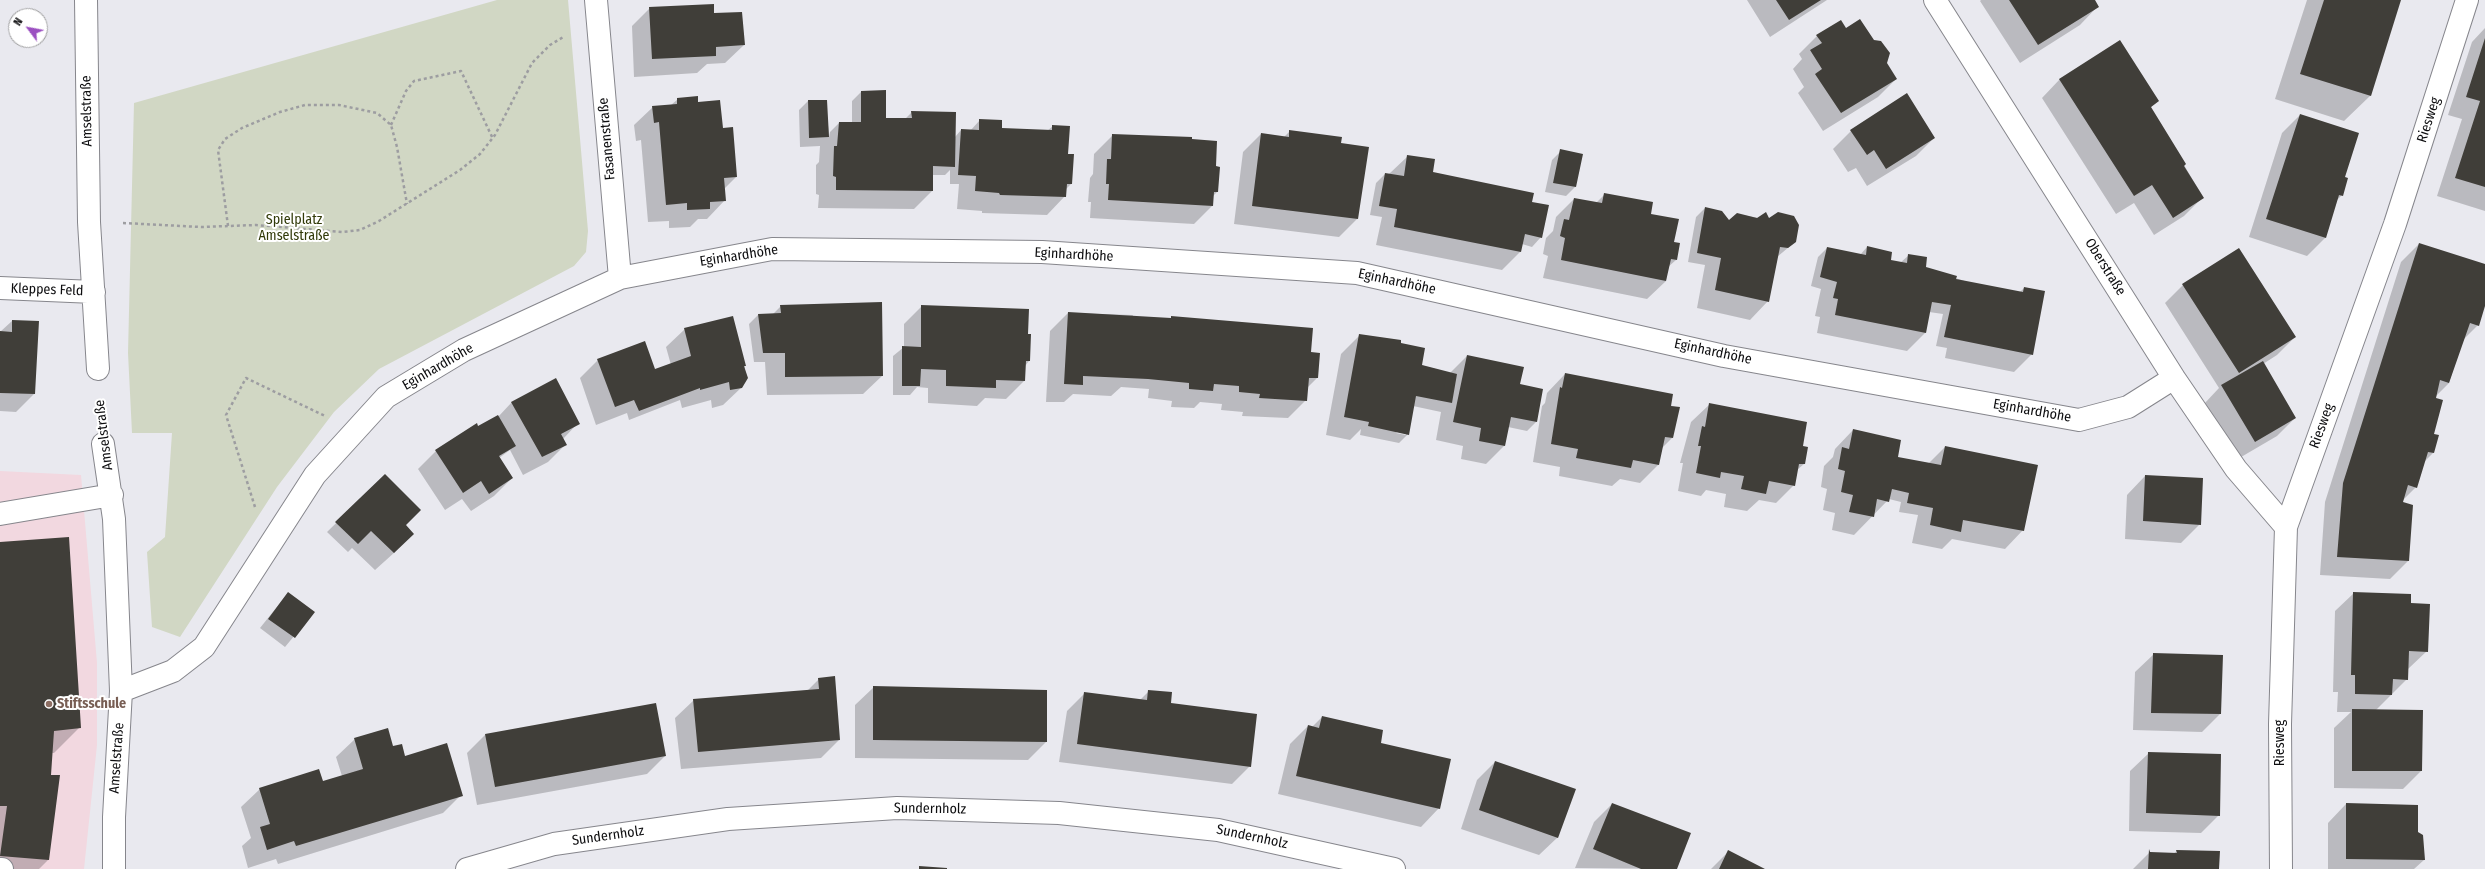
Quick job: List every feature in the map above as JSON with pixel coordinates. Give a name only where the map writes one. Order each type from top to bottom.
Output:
[{"type":"street","name":"Amselstraße","points":[[86,0],[88,222],[94,292],[98,369]]},
{"type":"street","name":"Fasanenstraße","points":[[596,0],[597,29],[620,278]]},
{"type":"street","name":"Oberstraße","points":[[1935,0],[2174,378],[2236,469],[2286,527]]},
{"type":"street","name":"Riesweg","points":[[2281,869],[2280,724],[2286,527],[2395,224],[2467,0]]},
{"type":"street","name":"Eginhardhöhe","points":[[121,691],[174,671],[204,647],[315,475],[386,397],[464,350],[620,278],[772,249],[1082,255],[1357,273],[1724,356],[2080,420],[2128,407],[2174,378]]},
{"type":"street","name":"Kleppes Feld","points":[[0,288],[94,292]]},
{"type":"street","name":"Amselstraße","points":[[103,444],[112,495],[121,691],[114,817],[114,869]]},
{"type":"street","points":[[0,514],[112,495]]},
{"type":"street","name":"Sundernholz","points":[[467,869],[554,844],[720,820],[897,808],[1060,813],[1218,830],[1394,869]]},
{"type":"path","points":[[88,222],[228,226],[256,225],[343,232],[360,230],[407,204],[460,170],[480,154],[493,139],[532,63],[550,45],[571,34],[597,29]]},
{"type":"path","points":[[391,125],[406,91],[414,81],[461,71],[493,139]]},
{"type":"path","points":[[228,226],[218,150],[225,139],[242,128],[280,112],[305,105],[339,105],[377,113],[391,125],[397,147],[407,204]]},
{"type":"path","name":"Amselstraße","points":[[98,369],[103,444]]},
{"type":"path","points":[[268,548],[226,415],[246,378],[355,431]]},
{"type":"shaded area","name":"Stiftsschule","points":[[0,471],[81,475],[97,663],[97,745],[84,869],[0,869]]},
{"type":"green space","name":"Spielplatz Amselstraße","points":[[497,0],[568,0],[588,231],[586,252],[574,266],[379,369],[334,412],[277,487],[180,637],[152,627],[147,552],[165,537],[172,433],[132,433],[128,353],[134,103]]},
{"type":"building","points":[[1776,0],[1821,0],[1789,20]]},
{"type":"building","points":[[2009,0],[2095,0],[2099,7],[2038,45]]},
{"type":"building","points":[[2324,0],[2401,0],[2371,96],[2300,74]]},
{"type":"building","points":[[714,4],[714,13],[742,12],[745,45],[716,47],[716,56],[652,59],[649,7]]},
{"type":"building","points":[[1860,19],[1874,40],[1881,41],[1890,53],[1887,63],[1897,79],[1841,113],[1815,74],[1822,69],[1810,50],[1822,43],[1816,35],[1841,20],[1846,28]]},
{"type":"building","points":[[2485,38],[2485,187],[2455,178],[2480,101],[2466,97]]},
{"type":"building","points":[[2120,40],[2159,101],[2151,107],[2186,164],[2184,166],[2204,198],[2173,218],[2152,185],[2134,196],[2059,79]]},
{"type":"building","points":[[886,90],[886,118],[912,118],[911,111],[956,112],[955,167],[933,166],[933,191],[836,190],[836,177],[833,176],[834,146],[837,146],[839,122],[861,122],[861,91]]},
{"type":"building","points":[[1907,93],[1935,138],[1886,169],[1874,150],[1867,155],[1850,130]]},
{"type":"building","points":[[698,96],[698,102],[720,100],[723,128],[733,127],[737,177],[724,178],[726,201],[710,202],[710,209],[687,210],[687,203],[666,205],[659,122],[654,123],[652,106],[677,104],[677,98]]},
{"type":"building","points":[[808,100],[827,100],[829,137],[809,138]]},
{"type":"building","points":[[2300,114],[2359,133],[2345,177],[2348,178],[2343,196],[2339,195],[2326,238],[2266,219]]},
{"type":"building","points":[[979,119],[1002,120],[1002,128],[1052,130],[1052,125],[1070,126],[1068,154],[1074,154],[1072,184],[1067,184],[1066,197],[1000,195],[999,193],[975,191],[976,176],[958,175],[961,129],[979,130]]},
{"type":"building","points":[[1289,130],[1342,137],[1341,143],[1369,147],[1358,219],[1252,206],[1261,133],[1289,137]]},
{"type":"building","points":[[1112,134],[1192,137],[1192,139],[1217,141],[1216,166],[1220,167],[1218,192],[1214,192],[1213,206],[1108,200],[1109,184],[1106,184],[1107,159],[1111,159]]},
{"type":"building","points":[[1560,149],[1583,154],[1576,187],[1553,183]]},
{"type":"building","points":[[1407,155],[1435,159],[1433,172],[1534,193],[1532,202],[1549,205],[1542,238],[1525,234],[1521,252],[1394,227],[1397,209],[1379,206],[1385,173],[1404,176]]},
{"type":"building","points":[[1604,193],[1653,202],[1651,214],[1679,219],[1674,242],[1680,243],[1677,260],[1671,259],[1666,281],[1561,260],[1565,238],[1560,236],[1564,219],[1569,220],[1574,198],[1602,203]]},
{"type":"building","points":[[1705,207],[1722,211],[1729,220],[1737,213],[1757,218],[1766,212],[1769,218],[1778,212],[1794,216],[1799,225],[1796,242],[1788,248],[1780,247],[1769,302],[1715,290],[1721,258],[1697,253]]},
{"type":"building","points":[[2419,243],[2485,264],[2485,306],[2479,326],[2470,323],[2449,383],[2440,380],[2436,398],[2443,400],[2434,434],[2439,435],[2434,453],[2428,452],[2417,488],[2408,485],[2403,502],[2413,505],[2409,561],[2337,557],[2343,483]]},
{"type":"building","points":[[1867,246],[1892,252],[1891,260],[1907,263],[1908,254],[1927,257],[1926,267],[1957,276],[1956,279],[2023,292],[2024,287],[2045,291],[2033,355],[1944,337],[1951,305],[1932,302],[1926,333],[1835,315],[1838,299],[1833,298],[1837,282],[1820,277],[1827,247],[1866,255]]},
{"type":"building","points":[[2239,248],[2296,337],[2239,373],[2182,284]]},
{"type":"building","points":[[882,302],[883,376],[785,377],[785,353],[763,353],[758,314],[781,313],[780,305]]},
{"type":"building","points":[[921,305],[1029,309],[1028,334],[1031,334],[1030,361],[1026,361],[1025,381],[996,380],[996,388],[946,386],[946,370],[921,369],[920,386],[902,386],[902,346],[921,347]]},
{"type":"building","points":[[1068,312],[1171,318],[1171,316],[1313,328],[1311,352],[1320,353],[1318,378],[1309,378],[1307,401],[1259,398],[1260,394],[1239,392],[1239,386],[1214,384],[1213,391],[1189,389],[1189,383],[1148,379],[1083,376],[1083,385],[1064,384]]},
{"type":"building","points":[[733,316],[748,378],[742,388],[730,390],[729,382],[700,390],[700,388],[639,411],[634,400],[615,407],[597,359],[645,341],[655,369],[691,356],[684,328]]},
{"type":"building","points":[[12,320],[39,321],[35,394],[0,393],[0,331],[12,332]]},
{"type":"building","points":[[1359,334],[1401,340],[1401,343],[1425,348],[1422,365],[1457,374],[1452,403],[1416,396],[1409,435],[1368,426],[1369,422],[1344,417]]},
{"type":"building","points":[[1467,355],[1524,367],[1520,384],[1543,389],[1537,422],[1511,417],[1505,446],[1479,441],[1481,428],[1453,422]]},
{"type":"building","points":[[2263,361],[2296,418],[2255,442],[2221,385]]},
{"type":"building","points":[[1565,373],[1673,394],[1671,406],[1680,407],[1673,438],[1665,437],[1659,465],[1633,460],[1631,468],[1576,458],[1578,449],[1551,444],[1560,387],[1562,388]]},
{"type":"building","points":[[556,378],[580,424],[561,434],[567,445],[542,457],[511,402]]},
{"type":"building","points":[[1709,403],[1807,422],[1803,446],[1808,447],[1805,464],[1799,464],[1795,486],[1769,481],[1766,494],[1741,489],[1744,476],[1721,472],[1720,478],[1696,473],[1701,446],[1698,446],[1702,426],[1705,427]]},
{"type":"building","points":[[498,415],[516,446],[499,456],[513,478],[489,494],[481,481],[463,493],[435,450],[477,423],[478,426]]},
{"type":"building","points":[[1853,429],[1901,440],[1898,457],[1941,465],[1945,446],[2038,465],[2024,531],[1963,520],[1961,532],[1930,525],[1933,508],[1907,503],[1909,493],[1892,489],[1889,502],[1877,499],[1874,517],[1849,512],[1853,495],[1841,492],[1845,471],[1838,469],[1842,447],[1849,449]]},
{"type":"building","points":[[385,474],[421,510],[406,525],[414,534],[394,553],[371,531],[358,544],[335,522]]},
{"type":"building","points":[[2145,475],[2203,478],[2201,525],[2143,521]]},
{"type":"building","points":[[69,537],[81,728],[54,731],[51,775],[60,775],[49,860],[0,856],[7,806],[0,806],[0,542]]},
{"type":"building","points":[[288,592],[315,612],[295,638],[268,619]]},
{"type":"building","points":[[2353,592],[2411,594],[2411,603],[2430,604],[2428,652],[2409,651],[2408,680],[2393,679],[2392,695],[2355,694],[2355,675],[2351,675]]},
{"type":"building","points":[[2153,653],[2223,655],[2221,714],[2151,713]]},
{"type":"building","points":[[835,676],[840,740],[698,752],[693,699],[819,689],[818,678]]},
{"type":"building","points":[[873,686],[1047,690],[1047,742],[873,740]]},
{"type":"building","points":[[1148,690],[1172,692],[1171,703],[1257,714],[1251,767],[1077,744],[1084,692],[1147,700]]},
{"type":"building","points":[[656,703],[666,756],[495,787],[485,734]]},
{"type":"building","points":[[2352,709],[2423,710],[2422,771],[2352,771]]},
{"type":"building","points":[[1322,716],[1383,730],[1381,743],[1451,759],[1440,809],[1296,776],[1308,725],[1319,728]]},
{"type":"building","points":[[388,728],[393,746],[402,744],[405,756],[447,743],[463,796],[296,846],[294,841],[267,850],[260,827],[270,824],[259,788],[319,769],[323,781],[363,769],[354,738]]},
{"type":"building","points":[[2148,752],[2221,754],[2220,816],[2146,813]]},
{"type":"building","points":[[1495,761],[1576,789],[1558,838],[1479,810]]},
{"type":"building","points":[[1612,803],[1691,833],[1677,869],[1641,869],[1593,849]]},
{"type":"building","points":[[2346,803],[2418,805],[2418,832],[2423,835],[2425,860],[2346,859]]},
{"type":"building","points":[[2149,849],[2150,852],[2177,853],[2176,850],[2220,851],[2219,869],[2148,869]]},
{"type":"building","points":[[1728,850],[1765,869],[1719,869]]},
{"type":"building","points":[[919,866],[947,868],[947,869],[919,869]]},
{"type":"place","name":"Stiftsschule","points":[[49,704]]}]
